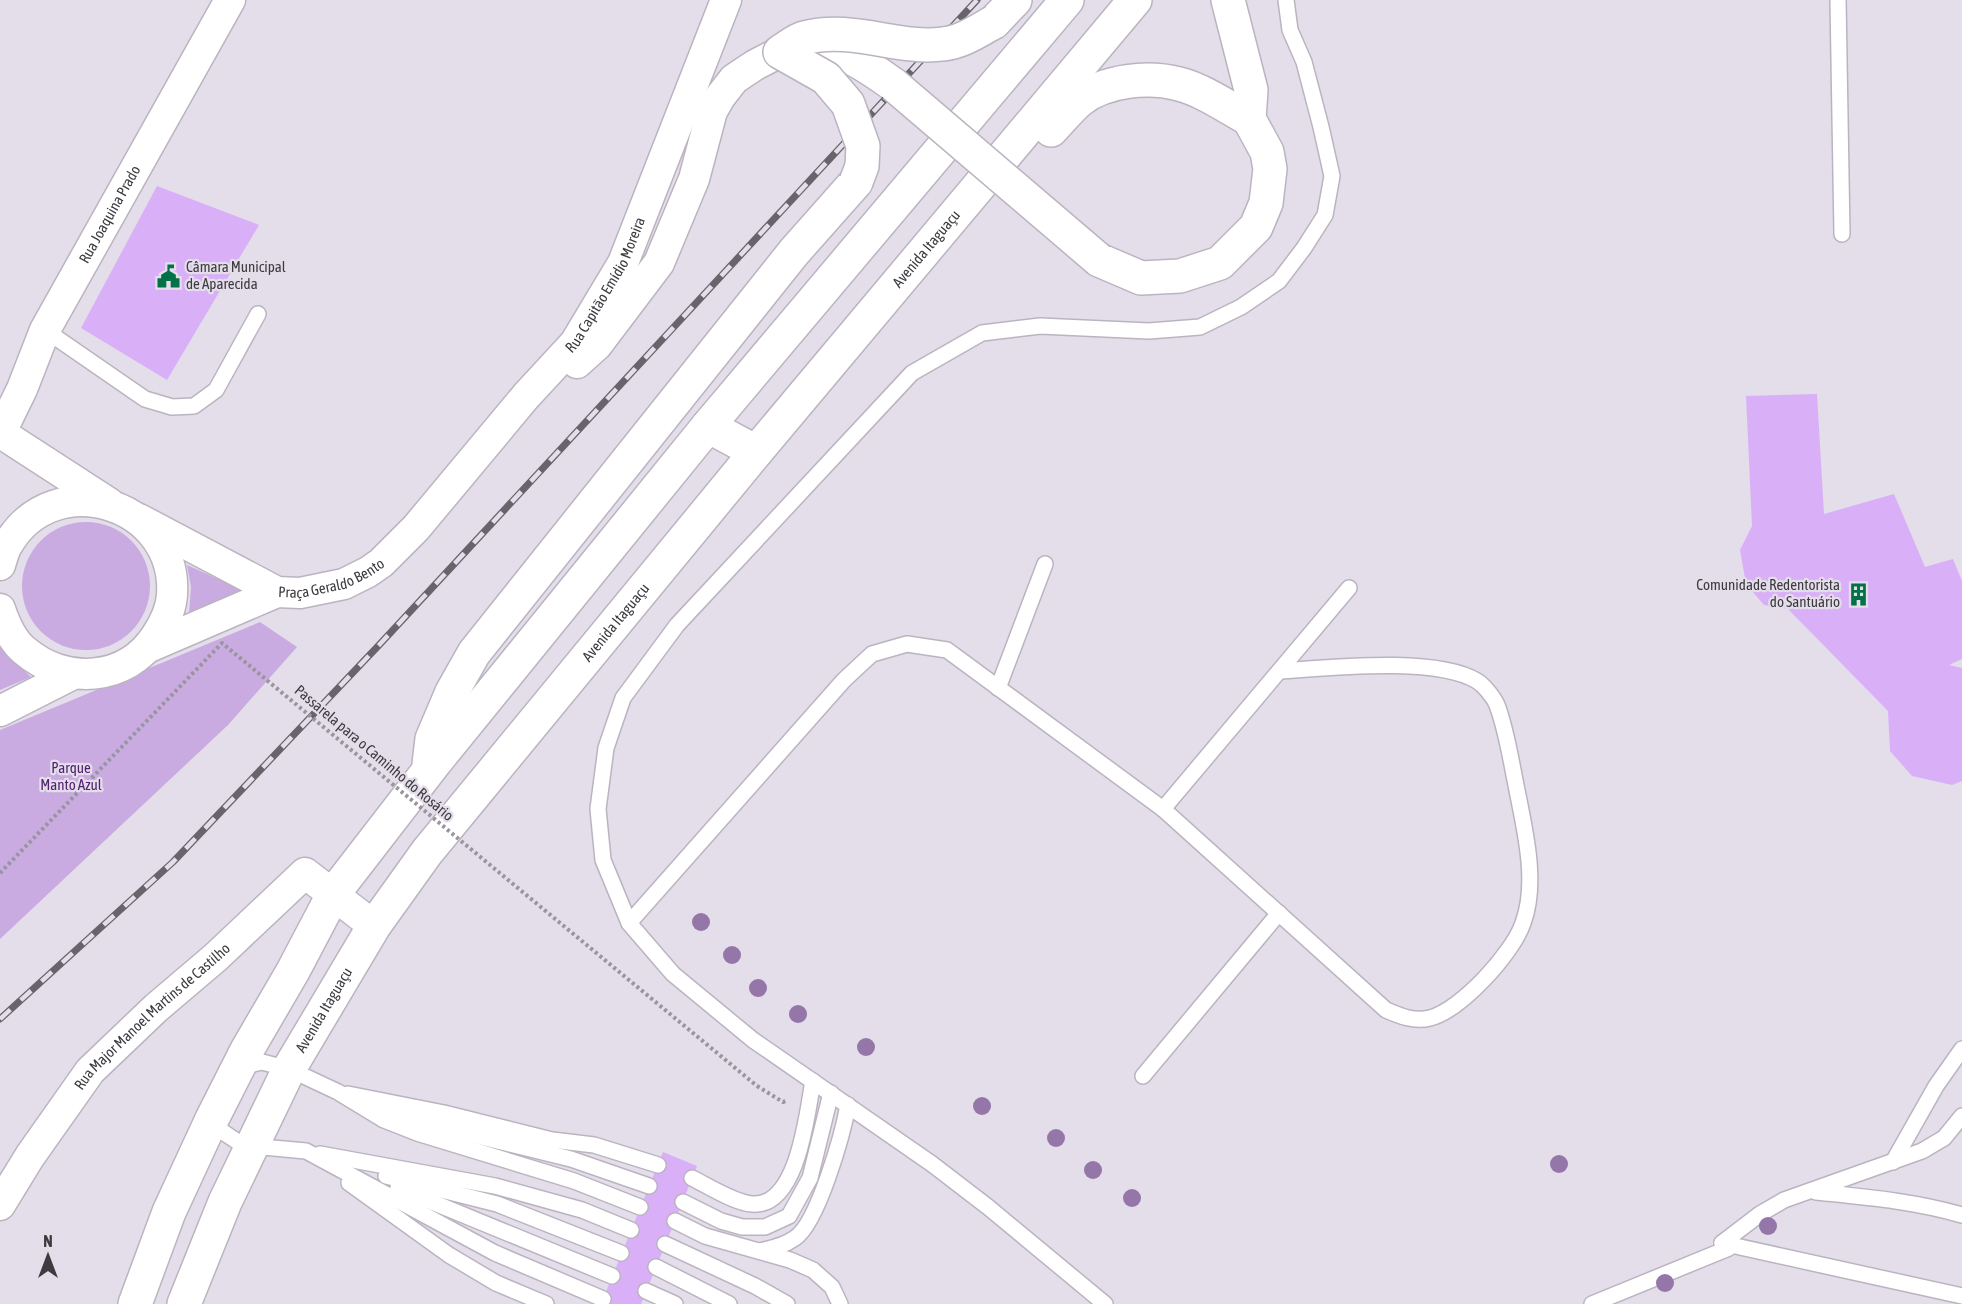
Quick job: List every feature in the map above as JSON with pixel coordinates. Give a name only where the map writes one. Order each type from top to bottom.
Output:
[{"type":"main road","points":[[135,1304],[169,1212],[212,1119],[334,893],[429,770],[708,426],[1067,0]]},
{"type":"main road","name":"Avenida Itaguaçu","points":[[184,1304],[225,1202],[289,1069],[374,926],[427,852],[756,452],[1135,0]]},
{"type":"main road","points":[[1228,0],[1251,90],[1249,119]]},
{"type":"main road","points":[[780,52],[802,38],[836,34],[922,45],[944,44],[967,37],[1004,11]]},
{"type":"main road","points":[[780,52],[806,47],[825,48],[846,54],[869,67],[894,85],[1099,260],[1141,278],[1180,276],[1220,262],[1256,227],[1266,203],[1270,169],[1267,152],[1249,119],[1214,99],[1180,84],[1151,80],[1130,81],[1098,90],[1080,100],[1043,138],[1022,152],[1003,158]]},
{"type":"main road","points":[[429,770],[432,738],[452,692],[474,653],[794,252],[856,182],[862,166],[863,146],[848,104],[826,78],[780,52]]},
{"type":"main road","points":[[708,426],[756,452]]},
{"type":"street","name":"Rua Joaquina Prado","points":[[0,434],[11,383],[45,330],[230,0]]},
{"type":"street","name":"Rua Capitão Emídio Moreira","points":[[416,528],[482,446],[575,344],[623,263],[726,0]]},
{"type":"street","points":[[482,446],[597,345],[659,263],[694,179],[712,111],[720,97],[734,79],[780,52]]},
{"type":"street","points":[[0,434],[112,505]]},
{"type":"street","points":[[0,565],[8,544],[27,521],[52,506],[83,500],[112,505]]},
{"type":"street","name":"Praça Geraldo Bento","points":[[112,505],[277,592],[309,592],[344,584],[381,563],[416,528]]},
{"type":"street","points":[[139,519],[158,540],[170,567],[172,595],[165,623],[149,647]]},
{"type":"street","points":[[0,609],[6,627],[23,650],[46,666],[73,674],[101,673],[127,664],[149,647],[277,592]]},
{"type":"street","points":[[0,711],[73,674]]},
{"type":"street","name":"Rua Major Manoel Martins de Castilho","points":[[0,1205],[30,1156],[90,1071],[156,1008],[216,957],[305,873],[334,893]]},
{"type":"street","points":[[334,893],[374,926]]},
{"type":"lane","points":[[1105,1304],[988,1206],[753,1040],[673,974],[629,923],[603,860],[598,809],[606,748],[623,698],[677,625],[912,373],[982,333],[1040,326],[1149,331],[1200,327],[1241,307],[1279,281],[1325,215],[1332,176],[1304,62],[1290,30],[1286,0]]},
{"type":"lane","points":[[1838,0],[1842,234]]},
{"type":"lane","points":[[45,330],[145,399],[172,407],[194,406],[216,390],[258,314]]},
{"type":"lane","points":[[999,688],[1045,564]]},
{"type":"lane","points":[[1163,809],[1349,588]]},
{"type":"lane","points":[[629,923],[844,680],[872,654],[907,644],[947,650],[1163,809],[1386,1010],[1406,1018],[1430,1018],[1461,1002],[1510,949],[1524,923],[1529,888],[1527,842],[1506,736],[1496,702],[1478,682],[1449,670],[1403,666],[1280,671]]},
{"type":"lane","points":[[1143,1076],[1279,913]]},
{"type":"lane","points":[[1893,1162],[1936,1086],[1962,1049]]},
{"type":"lane","points":[[239,1067],[262,1062],[289,1069],[338,1092],[432,1125],[571,1159],[649,1186]]},
{"type":"lane","points":[[692,1178],[751,1204],[767,1202],[777,1195],[800,1151],[813,1081]]},
{"type":"lane","points":[[338,1092],[444,1113],[552,1140],[594,1145],[657,1165]]},
{"type":"lane","points":[[338,1092],[384,1120],[417,1133],[574,1181],[640,1207]]},
{"type":"lane","points":[[683,1202],[721,1221],[742,1227],[765,1227],[789,1216],[810,1178],[831,1093]]},
{"type":"lane","points":[[756,1251],[777,1248],[797,1237],[808,1220],[837,1149],[848,1105]]},
{"type":"lane","points":[[1722,1243],[1760,1214],[1784,1200],[1922,1151],[1944,1138],[1962,1116]]},
{"type":"lane","points":[[212,1119],[230,1137],[252,1146],[306,1151],[495,1186],[582,1210],[631,1230]]},
{"type":"lane","points":[[306,1151],[398,1180],[497,1204],[621,1253]]},
{"type":"lane","points":[[306,1151],[612,1276]]},
{"type":"lane","points":[[306,1151],[495,1253],[603,1299]]},
{"type":"lane","points":[[306,1151],[449,1256],[496,1283],[546,1304]]},
{"type":"lane","points":[[1810,1191],[1885,1199],[1962,1215]]},
{"type":"lane","points":[[675,1221],[705,1236],[790,1260],[813,1270],[832,1287],[840,1304]]},
{"type":"lane","points":[[1722,1243],[1962,1296]]},
{"type":"lane","points":[[1592,1304],[1729,1248],[1722,1243]]},
{"type":"lane","points":[[665,1244],[755,1286],[786,1304]]},
{"type":"lane","points":[[656,1267],[729,1304]]},
{"type":"lane","points":[[646,1291],[675,1304]]},
{"type":"path","name":"Passarela para o Caminho do Rosário","points":[[0,873],[222,643],[757,1086]]},
{"type":"green space","points":[[86,522],[111,527],[131,541],[145,561],[150,586],[145,611],[131,631],[111,645],[86,650],[61,645],[41,631],[27,611],[22,586],[27,561],[41,541],[61,527]]},
{"type":"green space","points":[[187,565],[245,591],[189,614],[191,587]]},
{"type":"green space","name":"Parque Manto Azul","points":[[260,622],[297,647],[228,725],[0,939],[0,730]]},
{"type":"green space","points":[[0,647],[31,677],[0,690]]},
{"type":"building","name":"Câmara Municipal de Aparecida","points":[[157,186],[259,225],[167,380],[81,328]]},
{"type":"building","name":"Comunidade Redentorista do Santuário","points":[[1817,394],[1824,514],[1894,494],[1925,567],[1953,559],[1962,581],[1962,659],[1949,665],[1962,668],[1962,781],[1952,785],[1912,776],[1890,751],[1888,711],[1788,609],[1764,605],[1746,584],[1740,550],[1752,526],[1746,396]]},
{"type":"building","points":[[663,1152],[697,1166],[675,1221],[641,1304],[601,1304]]},
{"type":"railway","points":[[0,1019],[173,862],[380,644],[977,0]]},
{"type":"place","name":"Câmara Municipal de Aparecida","points":[[168,276]]},
{"type":"place","name":"Comunidade Redentorista do Santuário","points":[[1858,594]]}]
